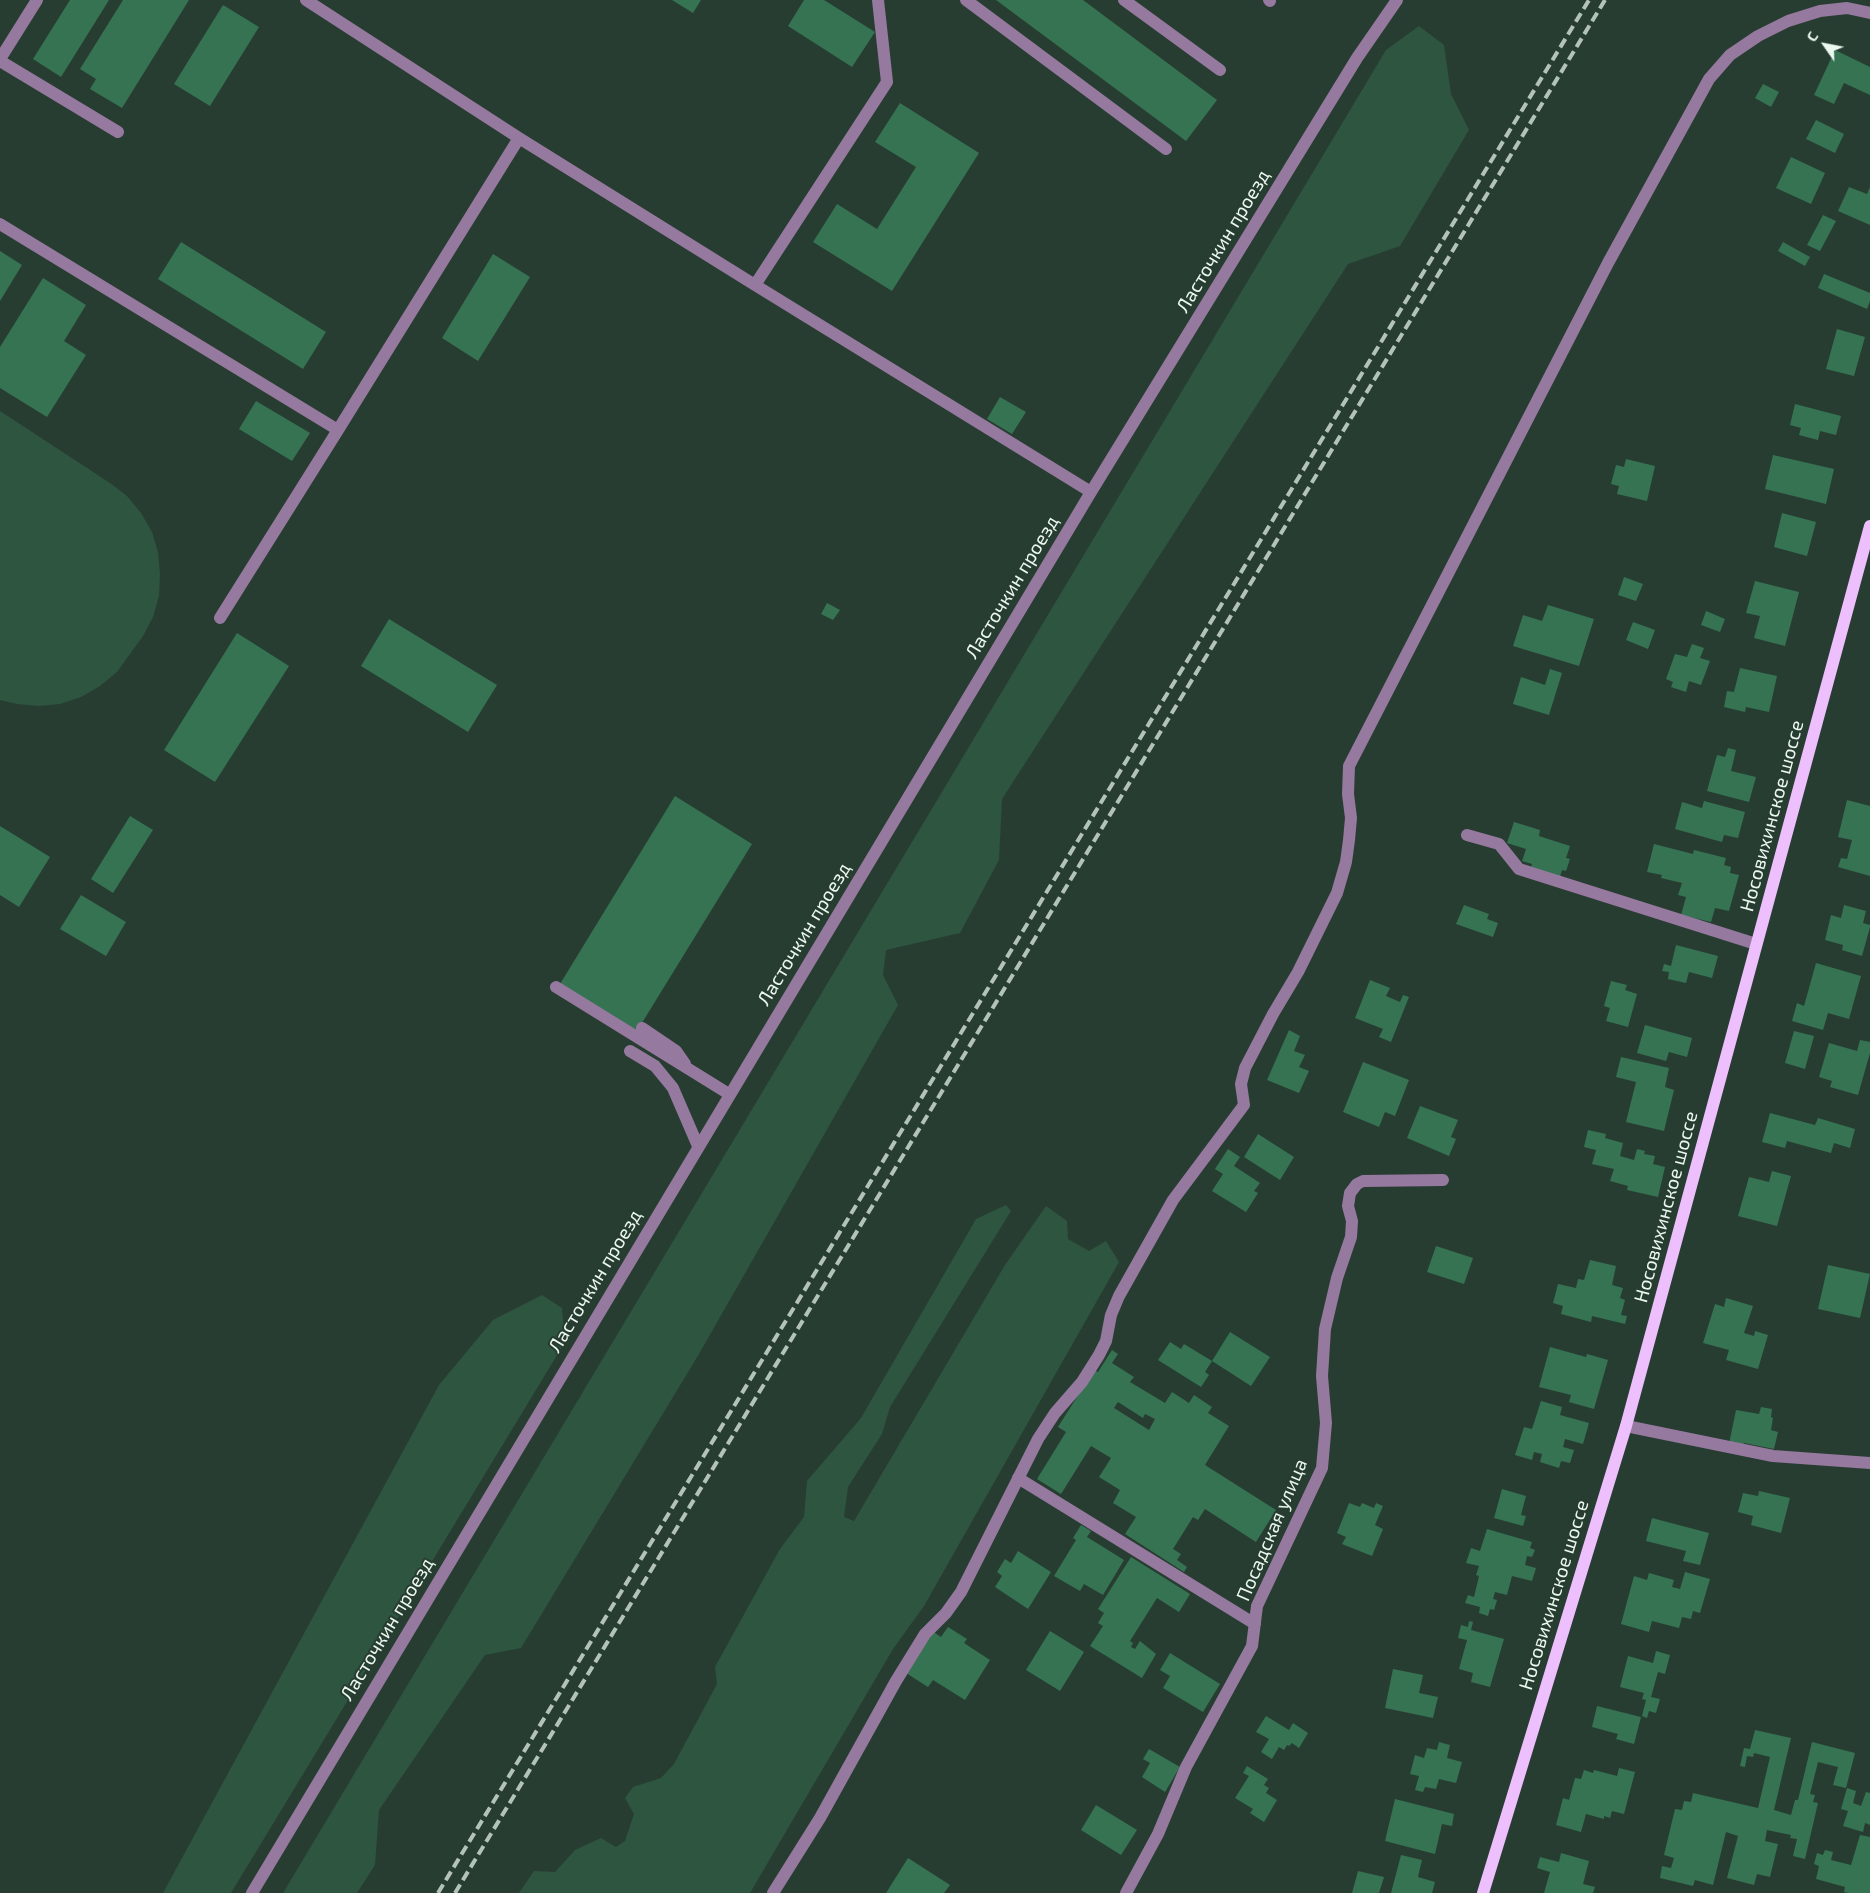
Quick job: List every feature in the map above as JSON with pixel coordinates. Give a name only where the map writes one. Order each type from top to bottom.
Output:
[{"type":"main road","name":"Носовихинское шоссе","points":[[1483,1893],[1626,1426],[1870,526]]},
{"type":"street","points":[[37,0],[0,60],[118,132]]},
{"type":"street","points":[[308,0],[519,138],[1092,492]]},
{"type":"street","points":[[755,285],[887,82],[878,0]]},
{"type":"street","points":[[966,0],[1166,149]]},
{"type":"street","points":[[1124,0],[1220,70]]},
{"type":"street","name":"Ласточкин проезд","points":[[252,1893],[729,1094],[1092,492],[1357,58],[1397,0]]},
{"type":"street","points":[[773,1893],[820,1818],[896,1681],[925,1634],[946,1613],[961,1592],[1038,1439],[1055,1414],[1082,1382],[1099,1354],[1106,1341],[1111,1315],[1119,1296],[1173,1200],[1244,1105],[1241,1084],[1245,1068],[1273,1014],[1298,972],[1339,885],[1346,862],[1351,818],[1348,794],[1349,766],[1608,263],[1709,79],[1730,55],[1758,36],[1788,20],[1820,11],[1847,8],[1870,13]]},
{"type":"street","points":[[220,618],[519,138]]},
{"type":"street","points":[[0,224],[338,430]]},
{"type":"street","points":[[1467,835],[1499,844],[1519,869],[1756,944]]},
{"type":"street","points":[[556,987],[729,1094]]},
{"type":"street","points":[[642,1028],[676,1051],[689,1070]]},
{"type":"street","points":[[630,1051],[655,1066],[673,1088],[698,1146]]},
{"type":"street","name":"Посадская улица","points":[[1126,1893],[1158,1834],[1186,1767],[1252,1646],[1257,1606],[1322,1468],[1326,1423],[1322,1376],[1325,1329],[1337,1278],[1351,1237],[1352,1221],[1348,1206],[1350,1192],[1357,1184],[1363,1181],[1443,1180]]},
{"type":"street","points":[[1626,1426],[1773,1456],[1870,1463]]},
{"type":"street","points":[[1018,1478],[1255,1624]]},
{"type":"green space","points":[[1419,26],[1444,45],[1451,94],[1469,130],[1400,246],[1348,264],[1002,799],[999,860],[960,933],[886,950],[883,975],[898,1005],[699,1354],[521,1648],[485,1655],[379,1810],[375,1865],[357,1893],[283,1893],[1386,50]]},
{"type":"green space","points":[[0,411],[127,496],[141,513],[152,532],[158,552],[159,596],[153,617],[143,636],[117,672],[100,686],[81,697],[60,704],[39,706],[0,700]]},
{"type":"green space","points":[[1006,1205],[1011,1211],[890,1407],[882,1434],[848,1487],[844,1517],[854,1521],[1005,1265],[1046,1206],[1067,1221],[1068,1239],[1089,1251],[1106,1241],[1119,1262],[924,1606],[893,1649],[750,1893],[519,1893],[534,1871],[555,1872],[575,1850],[601,1838],[616,1847],[625,1841],[634,1814],[625,1798],[633,1787],[661,1778],[674,1764],[717,1684],[715,1667],[780,1549],[804,1517],[807,1481],[861,1418],[976,1219]]},
{"type":"green space","points":[[542,1295],[562,1308],[565,1342],[231,1893],[163,1893],[439,1385],[493,1320]]},
{"type":"building","points":[[70,0],[109,0],[61,77],[33,59]]},
{"type":"building","points":[[123,0],[189,0],[122,108],[90,89],[96,79],[80,69]]},
{"type":"building","points":[[672,0],[701,0],[693,13]]},
{"type":"building","points":[[804,0],[824,0],[875,32],[852,67],[788,26]]},
{"type":"building","points":[[996,0],[1083,0],[1217,100],[1186,141]]},
{"type":"building","points":[[223,5],[259,27],[210,106],[174,84]]},
{"type":"building","points":[[1835,50],[1870,67],[1870,95],[1844,83],[1834,104],[1814,95]]},
{"type":"building","points":[[1763,84],[1779,92],[1771,107],[1755,98]]},
{"type":"building","points":[[900,103],[979,153],[892,291],[813,242],[837,204],[877,229],[916,167],[875,142]]},
{"type":"building","points":[[1816,120],[1844,134],[1835,153],[1806,139]]},
{"type":"building","points":[[1791,157],[1825,173],[1811,204],[1776,188]]},
{"type":"building","points":[[1849,187],[1867,194],[1870,187],[1870,225],[1838,211]]},
{"type":"building","points":[[1823,215],[1836,221],[1820,251],[1807,245]]},
{"type":"building","points":[[181,242],[326,332],[303,369],[158,279]]},
{"type":"building","points":[[1783,242],[1810,257],[1805,266],[1778,251]]},
{"type":"building","points":[[0,251],[22,265],[0,301]]},
{"type":"building","points":[[493,254],[530,277],[478,361],[442,338]]},
{"type":"building","points":[[1824,274],[1870,293],[1867,309],[1818,288]]},
{"type":"building","points":[[43,278],[86,305],[64,341],[86,355],[47,417],[0,388],[0,347]]},
{"type":"building","points":[[1837,329],[1865,337],[1854,376],[1826,369]]},
{"type":"building","points":[[1000,397],[1026,412],[1012,434],[987,419]]},
{"type":"building","points":[[256,401],[310,433],[292,461],[239,429]]},
{"type":"building","points":[[1795,404],[1841,416],[1836,435],[1820,431],[1818,440],[1799,435],[1801,428],[1790,425]]},
{"type":"building","points":[[1773,455],[1834,469],[1826,504],[1765,489]]},
{"type":"building","points":[[1626,459],[1655,466],[1647,501],[1617,494],[1619,486],[1611,484],[1616,465],[1624,467]]},
{"type":"building","points":[[1782,513],[1816,522],[1807,556],[1774,547]]},
{"type":"building","points":[[1624,577],[1643,584],[1636,601],[1618,595]]},
{"type":"building","points":[[1755,581],[1799,592],[1785,646],[1754,638],[1760,616],[1746,613]]},
{"type":"building","points":[[827,603],[840,610],[833,620],[821,614]]},
{"type":"building","points":[[1548,605],[1594,619],[1579,666],[1513,646],[1523,615],[1542,621]]},
{"type":"building","points":[[1706,611],[1725,619],[1720,632],[1701,625]]},
{"type":"building","points":[[389,619],[497,685],[468,732],[361,666]]},
{"type":"building","points":[[1633,622],[1655,630],[1648,649],[1626,640]]},
{"type":"building","points":[[237,633],[289,666],[215,782],[164,750]]},
{"type":"building","points":[[1692,644],[1704,648],[1700,658],[1710,661],[1701,685],[1689,681],[1686,692],[1671,687],[1673,682],[1666,679],[1675,654],[1687,657]]},
{"type":"building","points":[[1740,668],[1777,676],[1769,712],[1746,707],[1745,712],[1724,707],[1727,691],[1734,692]]},
{"type":"building","points":[[1550,669],[1562,673],[1549,715],[1513,704],[1521,677],[1545,685]]},
{"type":"building","points":[[1728,748],[1736,750],[1731,771],[1756,777],[1749,802],[1707,791],[1717,755],[1725,757]]},
{"type":"building","points":[[675,796],[752,844],[637,1031],[560,984]]},
{"type":"building","points":[[1847,800],[1870,806],[1870,876],[1838,867],[1841,858],[1847,859],[1852,840],[1838,837]]},
{"type":"building","points":[[1704,801],[1745,812],[1738,838],[1724,835],[1722,842],[1675,829],[1682,802],[1702,808]]},
{"type":"building","points":[[130,816],[153,830],[113,893],[91,879]]},
{"type":"building","points":[[1514,822],[1540,830],[1539,836],[1570,846],[1566,858],[1570,859],[1566,871],[1562,870],[1559,880],[1530,871],[1532,864],[1522,861],[1526,849],[1507,843]]},
{"type":"building","points":[[0,826],[50,857],[19,907],[0,895]]},
{"type":"building","points":[[1654,844],[1693,854],[1694,850],[1726,858],[1724,865],[1731,867],[1730,873],[1739,875],[1729,911],[1715,908],[1711,922],[1681,915],[1686,897],[1678,895],[1682,883],[1661,878],[1662,875],[1647,872]]},
{"type":"building","points":[[81,895],[126,922],[106,956],[60,929]]},
{"type":"building","points":[[1464,905],[1489,914],[1487,919],[1498,923],[1493,937],[1456,924]]},
{"type":"building","points":[[1844,905],[1866,911],[1863,923],[1870,925],[1870,927],[1862,956],[1842,950],[1843,945],[1825,940],[1831,915],[1841,918]]},
{"type":"building","points":[[1676,945],[1718,956],[1712,978],[1689,972],[1686,983],[1668,979],[1669,972],[1662,971],[1664,964],[1671,966]]},
{"type":"building","points":[[1816,963],[1861,976],[1849,1019],[1828,1013],[1823,1030],[1792,1021],[1797,1003],[1804,1006]]},
{"type":"building","points":[[1370,980],[1390,988],[1386,996],[1400,1002],[1403,995],[1409,997],[1391,1042],[1379,1037],[1383,1029],[1355,1018]]},
{"type":"building","points":[[1611,981],[1627,985],[1625,990],[1637,994],[1628,1027],[1606,1021],[1610,1008],[1604,1006]]},
{"type":"building","points":[[1645,1025],[1692,1038],[1687,1057],[1669,1052],[1666,1061],[1637,1053]]},
{"type":"building","points":[[1289,1030],[1300,1036],[1294,1051],[1305,1055],[1299,1067],[1309,1071],[1299,1093],[1267,1080]]},
{"type":"building","points":[[1794,1031],[1814,1036],[1805,1069],[1785,1063]]},
{"type":"building","points":[[1860,1040],[1870,1042],[1870,1053],[1858,1095],[1830,1087],[1832,1081],[1819,1077],[1829,1043],[1857,1051]]},
{"type":"building","points":[[1621,1057],[1669,1068],[1665,1087],[1674,1090],[1664,1131],[1626,1122],[1636,1082],[1616,1077]]},
{"type":"building","points":[[1363,1062],[1409,1080],[1395,1116],[1385,1112],[1379,1127],[1343,1112]]},
{"type":"building","points":[[1420,1106],[1458,1120],[1451,1137],[1456,1139],[1449,1156],[1407,1138]]},
{"type":"building","points":[[1770,1113],[1815,1125],[1818,1118],[1855,1129],[1850,1148],[1834,1143],[1831,1153],[1787,1141],[1785,1148],[1762,1142]]},
{"type":"building","points":[[1588,1130],[1606,1134],[1605,1138],[1623,1143],[1620,1156],[1634,1160],[1637,1149],[1645,1151],[1644,1154],[1655,1156],[1653,1164],[1665,1167],[1658,1197],[1627,1190],[1628,1186],[1610,1181],[1614,1169],[1592,1164],[1596,1150],[1584,1147]]},
{"type":"building","points":[[1258,1134],[1294,1157],[1280,1180],[1244,1157]]},
{"type":"building","points":[[1228,1149],[1240,1157],[1234,1166],[1260,1183],[1254,1191],[1258,1193],[1246,1212],[1212,1191],[1223,1174],[1215,1169]]},
{"type":"building","points":[[1772,1171],[1791,1176],[1777,1226],[1738,1216],[1749,1177],[1769,1182]]},
{"type":"building","points":[[1436,1246],[1473,1258],[1464,1284],[1427,1272]]},
{"type":"building","points":[[1590,1260],[1616,1266],[1612,1285],[1623,1288],[1620,1298],[1625,1300],[1621,1315],[1627,1316],[1625,1324],[1592,1316],[1591,1322],[1561,1314],[1563,1306],[1553,1303],[1558,1284],[1576,1288],[1578,1279],[1584,1280]]},
{"type":"building","points":[[1828,1265],[1870,1274],[1860,1318],[1818,1309]]},
{"type":"building","points":[[1726,1298],[1753,1306],[1744,1333],[1754,1336],[1755,1331],[1768,1335],[1758,1369],[1726,1360],[1729,1350],[1703,1343],[1715,1304],[1724,1307]]},
{"type":"building","points":[[1230,1332],[1270,1357],[1251,1386],[1212,1361]]},
{"type":"building","points":[[1170,1342],[1181,1349],[1184,1344],[1212,1361],[1205,1372],[1209,1375],[1201,1387],[1158,1360]]},
{"type":"building","points":[[1550,1347],[1586,1357],[1587,1354],[1608,1360],[1594,1409],[1569,1402],[1571,1395],[1539,1387]]},
{"type":"building","points":[[1112,1350],[1118,1354],[1112,1363],[1134,1377],[1130,1382],[1165,1403],[1172,1392],[1189,1403],[1194,1395],[1212,1407],[1208,1413],[1229,1426],[1205,1465],[1276,1510],[1256,1542],[1205,1509],[1198,1520],[1193,1517],[1173,1549],[1181,1554],[1177,1560],[1187,1567],[1184,1572],[1125,1534],[1136,1517],[1113,1503],[1120,1490],[1099,1477],[1111,1458],[1091,1446],[1061,1494],[1037,1479],[1066,1432],[1058,1427],[1094,1370],[1098,1372]],"holes":[[[1118,1402],[1143,1418],[1145,1414],[1155,1419],[1149,1430],[1114,1408]]]},
{"type":"building","points":[[1541,1401],[1562,1407],[1560,1415],[1589,1423],[1583,1444],[1565,1439],[1563,1447],[1574,1450],[1570,1463],[1561,1461],[1559,1468],[1540,1462],[1542,1454],[1534,1452],[1532,1460],[1515,1455],[1524,1427],[1532,1429]]},
{"type":"building","points":[[1761,1407],[1772,1409],[1771,1430],[1778,1432],[1774,1449],[1744,1443],[1743,1447],[1729,1444],[1736,1410],[1759,1414]]},
{"type":"building","points":[[1502,1489],[1526,1496],[1521,1515],[1526,1516],[1523,1526],[1494,1518]]},
{"type":"building","points":[[1759,1491],[1790,1498],[1781,1533],[1751,1525],[1753,1516],[1738,1512],[1743,1493],[1758,1496]]},
{"type":"building","points":[[1349,1503],[1360,1507],[1362,1503],[1374,1508],[1376,1503],[1383,1506],[1375,1525],[1383,1529],[1372,1556],[1342,1544],[1346,1537],[1337,1533]]},
{"type":"building","points":[[1652,1518],[1709,1533],[1700,1565],[1683,1561],[1686,1551],[1646,1541]]},
{"type":"building","points":[[1081,1525],[1091,1531],[1087,1537],[1124,1560],[1103,1595],[1084,1584],[1080,1591],[1054,1576],[1076,1540],[1073,1538]]},
{"type":"building","points":[[1487,1529],[1532,1542],[1530,1548],[1535,1550],[1532,1557],[1527,1556],[1525,1565],[1536,1568],[1532,1581],[1512,1576],[1507,1595],[1495,1592],[1493,1599],[1497,1600],[1494,1610],[1490,1609],[1488,1616],[1479,1613],[1480,1607],[1465,1603],[1468,1595],[1474,1597],[1479,1576],[1476,1575],[1479,1566],[1466,1563],[1471,1548],[1480,1551]]},
{"type":"building","points":[[1018,1551],[1051,1572],[1028,1609],[995,1587],[1002,1576],[997,1572],[1005,1559],[1011,1563]]},
{"type":"building","points":[[1131,1557],[1190,1594],[1179,1612],[1157,1598],[1130,1641],[1133,1643],[1131,1647],[1135,1649],[1140,1641],[1156,1654],[1142,1678],[1090,1646],[1103,1626],[1098,1623],[1104,1613],[1098,1609]]},
{"type":"building","points":[[1685,1572],[1710,1579],[1700,1613],[1693,1611],[1691,1619],[1682,1617],[1679,1628],[1652,1621],[1649,1632],[1621,1624],[1634,1576],[1647,1580],[1649,1573],[1674,1580],[1672,1587],[1680,1589]]},
{"type":"building","points":[[1469,1621],[1473,1622],[1471,1630],[1504,1639],[1490,1687],[1471,1682],[1473,1673],[1459,1669],[1467,1640],[1458,1638],[1461,1625],[1468,1627]]},
{"type":"building","points":[[948,1627],[967,1639],[964,1643],[990,1660],[965,1700],[933,1680],[928,1687],[906,1673],[932,1631],[941,1637]]},
{"type":"building","points":[[1050,1631],[1084,1652],[1060,1691],[1026,1670]]},
{"type":"building","points":[[1656,1651],[1670,1655],[1665,1674],[1658,1672],[1651,1697],[1660,1699],[1656,1713],[1649,1711],[1647,1718],[1642,1716],[1646,1700],[1642,1699],[1644,1693],[1620,1687],[1628,1656],[1653,1663]]},
{"type":"building","points":[[1170,1653],[1220,1684],[1203,1712],[1163,1688],[1170,1676],[1160,1670]]},
{"type":"building","points":[[1393,1669],[1423,1675],[1419,1693],[1438,1697],[1433,1718],[1385,1708]]},
{"type":"building","points":[[1597,1706],[1641,1717],[1634,1744],[1616,1739],[1618,1734],[1592,1727]]},
{"type":"building","points":[[1266,1716],[1289,1730],[1293,1723],[1308,1733],[1299,1748],[1292,1743],[1289,1746],[1287,1745],[1284,1750],[1279,1747],[1272,1759],[1261,1752],[1269,1739],[1256,1732]]},
{"type":"building","points":[[1755,1730],[1791,1738],[1774,1810],[1791,1815],[1795,1800],[1798,1800],[1812,1742],[1855,1753],[1846,1788],[1833,1785],[1838,1767],[1818,1762],[1810,1794],[1815,1795],[1813,1802],[1818,1803],[1805,1859],[1793,1856],[1797,1839],[1790,1838],[1791,1835],[1767,1830],[1765,1841],[1778,1844],[1770,1877],[1757,1874],[1754,1885],[1727,1878],[1738,1836],[1726,1832],[1713,1885],[1695,1880],[1693,1886],[1660,1878],[1662,1866],[1671,1868],[1674,1858],[1664,1855],[1675,1809],[1682,1810],[1684,1801],[1691,1802],[1693,1793],[1758,1808],[1770,1757],[1754,1753],[1753,1757],[1747,1756],[1745,1767],[1740,1766],[1744,1748],[1750,1749]]},
{"type":"building","points":[[1439,1742],[1450,1745],[1447,1758],[1462,1762],[1456,1783],[1439,1779],[1436,1789],[1425,1787],[1423,1792],[1415,1790],[1419,1776],[1410,1774],[1415,1755],[1424,1758],[1427,1748],[1437,1750]]},
{"type":"building","points":[[1149,1749],[1180,1767],[1165,1792],[1142,1777],[1150,1763],[1143,1759]]},
{"type":"building","points":[[1247,1766],[1268,1779],[1264,1785],[1269,1788],[1266,1793],[1277,1800],[1264,1822],[1250,1813],[1253,1809],[1235,1798],[1249,1776],[1243,1773]]},
{"type":"building","points":[[1619,1768],[1635,1772],[1624,1814],[1612,1811],[1610,1818],[1604,1816],[1604,1819],[1586,1814],[1581,1832],[1556,1825],[1563,1798],[1569,1800],[1575,1778],[1581,1779],[1584,1770],[1593,1773],[1594,1770],[1617,1776]]},
{"type":"building","points":[[1847,1788],[1856,1791],[1853,1803],[1861,1806],[1866,1792],[1870,1793],[1870,1825],[1865,1823],[1863,1832],[1843,1826],[1848,1811],[1841,1809]]},
{"type":"building","points":[[1395,1799],[1454,1814],[1452,1826],[1442,1824],[1435,1854],[1385,1841]]},
{"type":"building","points":[[1096,1805],[1137,1830],[1121,1855],[1081,1830]]},
{"type":"building","points":[[1860,1835],[1870,1837],[1870,1893],[1844,1892],[1845,1887],[1816,1879],[1819,1866],[1814,1864],[1817,1853],[1823,1855],[1825,1850],[1833,1852],[1831,1860],[1851,1865]]},
{"type":"building","points":[[1561,1853],[1589,1861],[1583,1884],[1595,1887],[1593,1893],[1544,1893],[1550,1872],[1537,1868],[1540,1857],[1559,1862]]},
{"type":"building","points":[[1401,1855],[1422,1860],[1418,1877],[1435,1882],[1432,1893],[1391,1893]]},
{"type":"building","points":[[908,1858],[950,1885],[944,1893],[886,1893]]},
{"type":"building","points":[[1358,1871],[1384,1877],[1379,1893],[1352,1893]]},
{"type":"railway","points":[[438,1893],[1589,0]]},
{"type":"railway","points":[[455,1893],[1605,0]]}]
